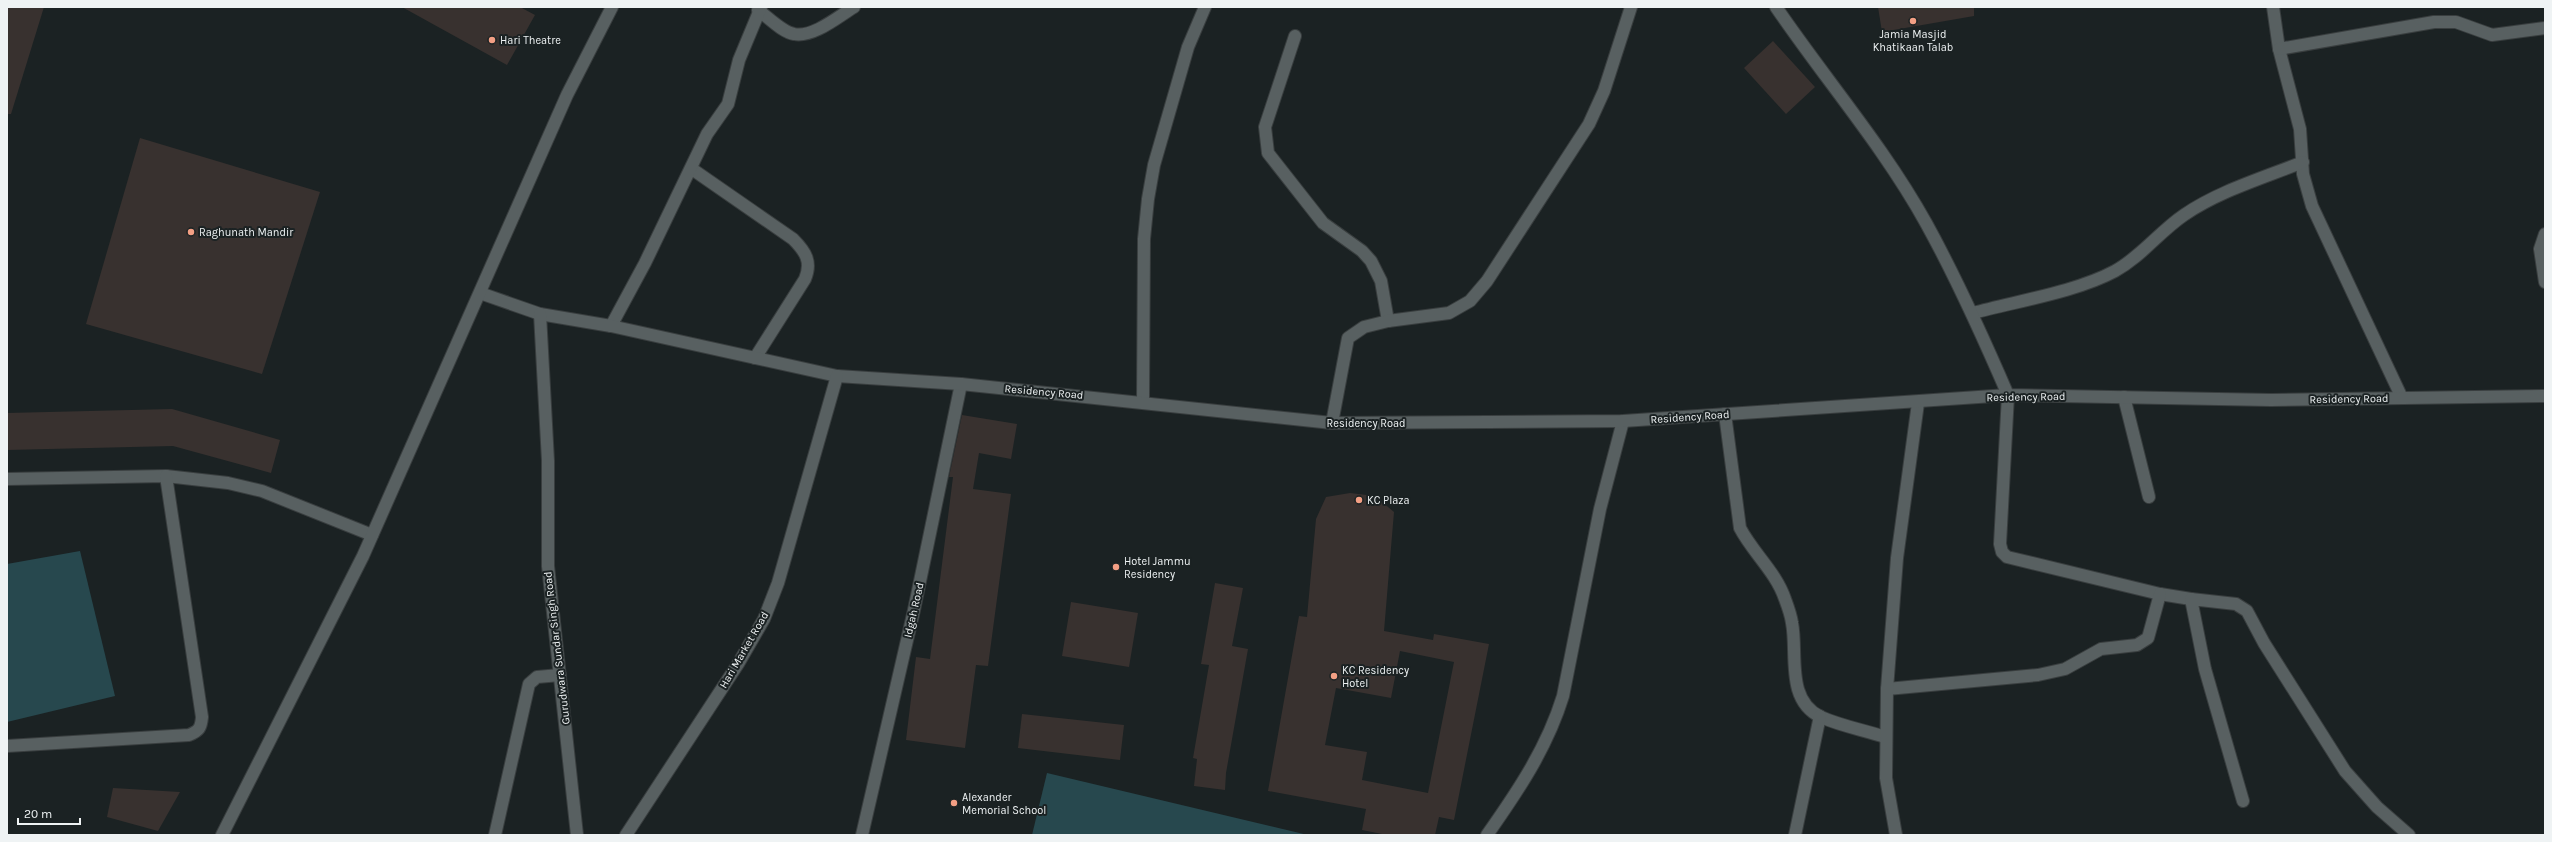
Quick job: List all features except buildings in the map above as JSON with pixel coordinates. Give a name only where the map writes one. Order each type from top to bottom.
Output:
[{"type":"street","points":[[222,835],[372,535],[567,95],[612,7]]},
{"type":"street","points":[[611,326],[692,169],[708,134],[728,104],[739,60],[759,8],[787,31],[802,34],[811,32],[854,7]]},
{"type":"street","points":[[1143,402],[1144,239],[1148,199],[1154,165],[1188,47],[1205,7]]},
{"type":"street","points":[[1332,423],[1348,338],[1364,327],[1388,321],[1449,313],[1470,301],[1487,281],[1589,124],[1604,91],[1630,7]]},
{"type":"street","points":[[1776,7],[1907,192],[1926,222],[1973,313],[2008,395],[2000,544],[2002,552],[2007,557],[2033,564],[2160,594],[2236,604],[2247,611],[2264,643],[2345,771],[2377,807],[2409,835]]},
{"type":"street","points":[[2273,7],[2279,49],[2300,129],[2306,189],[2312,206],[2402,398]]},
{"type":"street","points":[[2279,49],[2434,22],[2456,22],[2492,35],[2545,28]]},
{"type":"street","points":[[1295,36],[1265,127],[1268,153],[1323,223],[1362,251],[1372,261],[1381,281],[1388,321]]},
{"type":"street","points":[[1973,313],[2090,282],[2115,271],[2138,257],[2182,216],[2197,207],[2235,189],[2303,162]]},
{"type":"street","points":[[692,169],[793,240],[803,248],[808,258],[809,269],[805,279],[755,358]]},
{"type":"street","points":[[2545,234],[2540,249],[2545,282]]},
{"type":"street","name":"Residency Road","points":[[480,293],[540,314],[611,326],[837,376],[961,384],[1332,423],[1623,421],[1918,403],[2008,395],[2271,400],[2545,396]]},
{"type":"street","name":"Gurudwara Sundar Singh Road","points":[[540,314],[548,461],[548,566],[577,835]]},
{"type":"street","name":"Hari Market Road","points":[[626,835],[738,664],[764,619],[778,583],[837,376]]},
{"type":"street","name":"Idgah Road","points":[[862,835],[914,610],[961,384]]},
{"type":"street","points":[[2124,397],[2149,497]]},
{"type":"street","points":[[1896,835],[1886,778],[1886,689],[1898,558],[1918,403]]},
{"type":"street","points":[[1725,414],[1740,528],[1746,540],[1779,584],[1793,623],[1798,688],[1806,703],[1820,716],[1885,737]]},
{"type":"street","points":[[1487,835],[1518,792],[1554,724],[1563,696],[1600,509],[1623,421]]},
{"type":"street","points":[[7,479],[166,476],[228,483],[262,491],[372,535]]},
{"type":"street","points":[[7,746],[189,735],[197,732],[201,727],[202,717],[166,476]]},
{"type":"street","points":[[1886,689],[2038,675],[2065,669],[2101,649],[2137,645],[2148,638],[2160,594]]},
{"type":"street","points":[[2191,599],[2205,668],[2243,801]]},
{"type":"street","points":[[495,835],[529,684],[537,677],[560,675]]},
{"type":"street","points":[[1795,835],[1820,716]]},
{"type":"shaded area","points":[[80,551],[115,696],[7,722],[7,564]]},
{"type":"shaded area","points":[[1047,773],[1308,835],[1032,835]]},
{"type":"place","name":"Jamia Masjid Khatikaan Talab","points":[[1913,21]]},
{"type":"place","name":"Hari Theatre","points":[[492,40]]},
{"type":"place","name":"Raghunath Mandir","points":[[191,232]]},
{"type":"place","name":"KC Plaza","points":[[1359,500]]},
{"type":"place","name":"Hotel Jammu Residency","points":[[1116,567]]},
{"type":"place","name":"KC Residency Hotel","points":[[1334,676]]},
{"type":"place","name":"Alexander Memorial School","points":[[954,803]]}]
